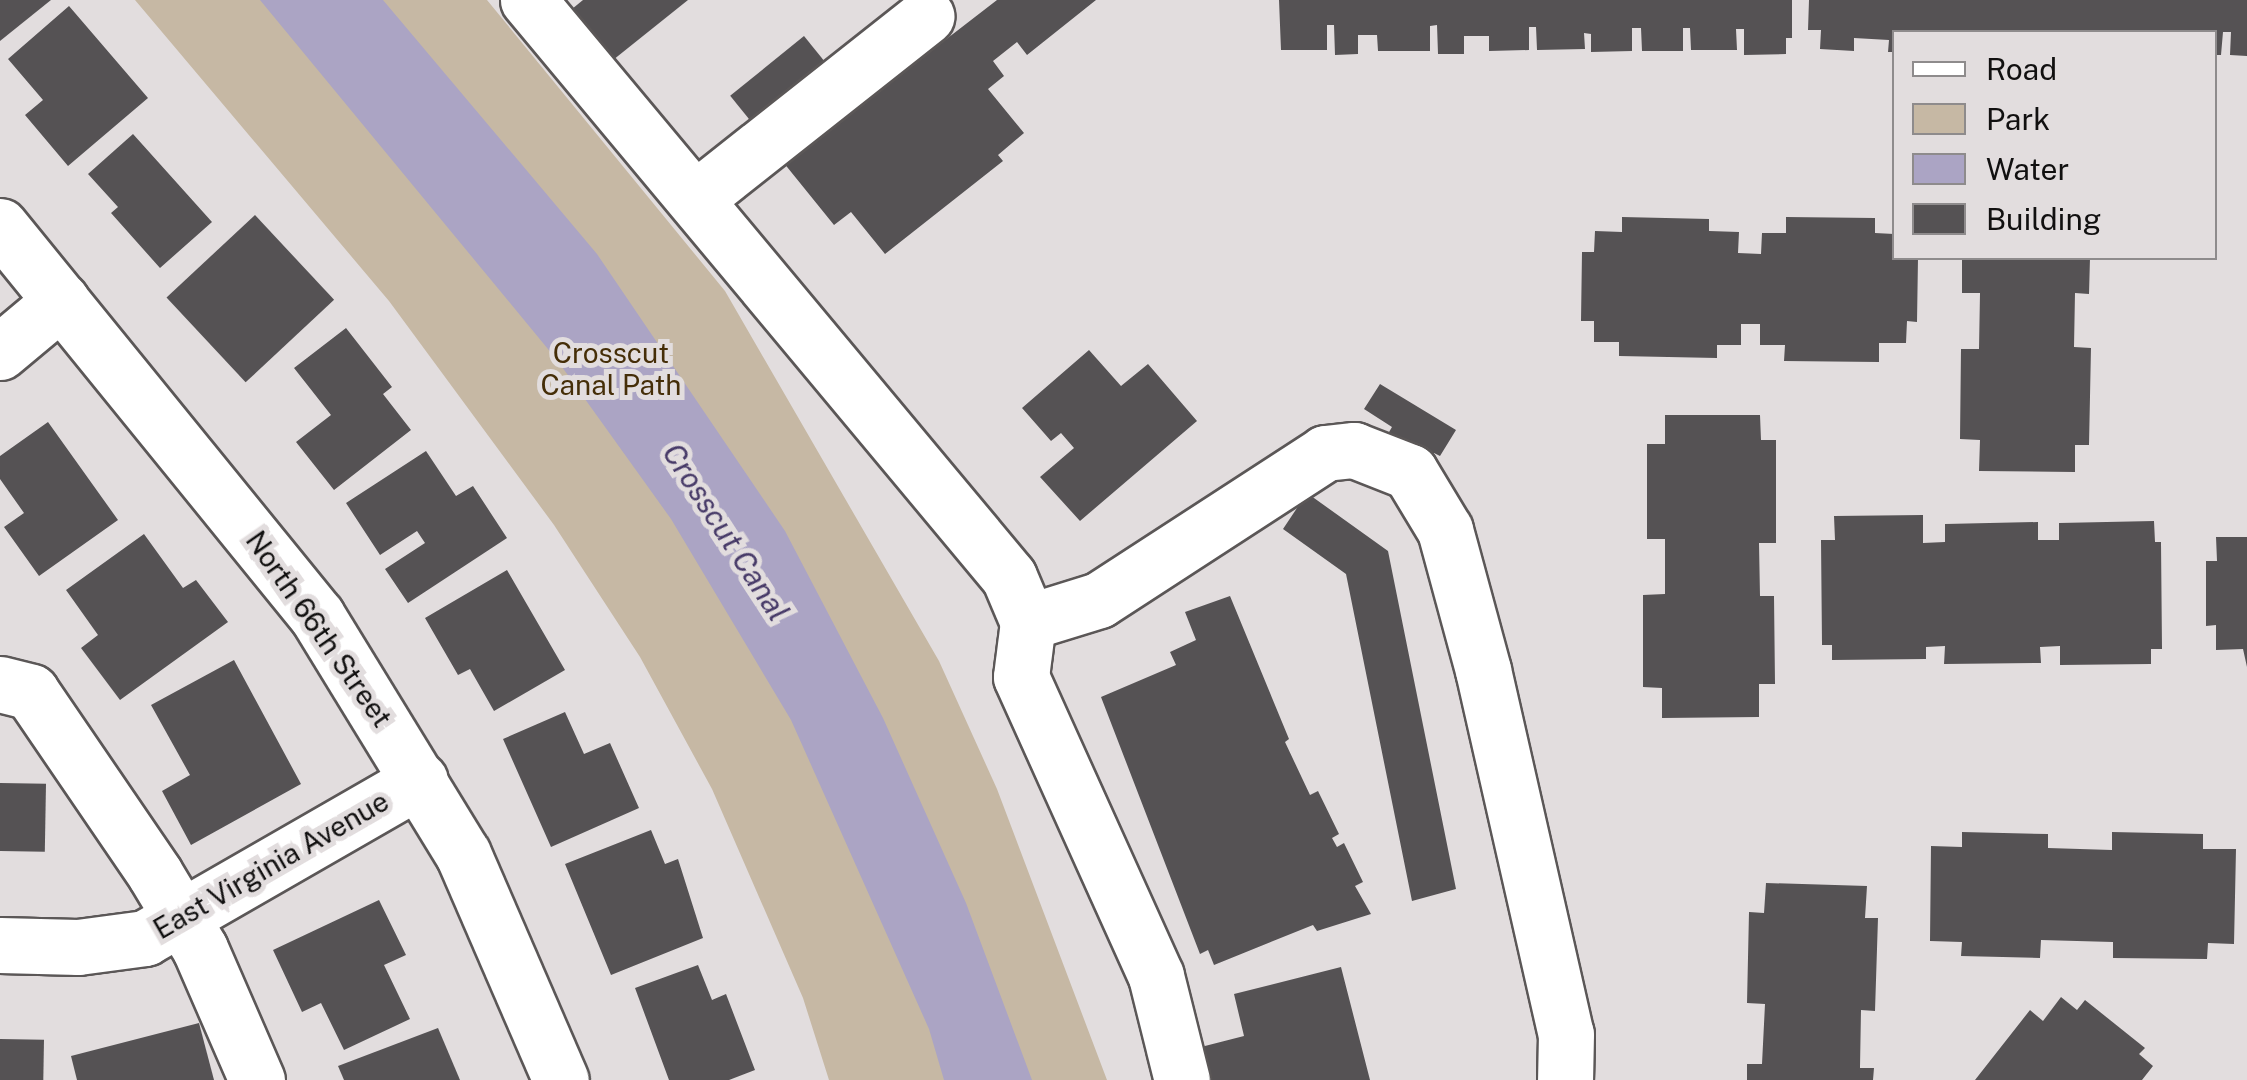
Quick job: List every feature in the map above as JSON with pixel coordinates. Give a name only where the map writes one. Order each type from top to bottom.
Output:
[{"type":"street","points":[[528,0],[1009,577],[1028,622],[1021,677],[1156,976],[1182,1080]]},
{"type":"street","points":[[696,199],[927,16]]},
{"type":"street","name":"North 66th Street","points":[[0,226],[317,616],[462,854],[562,1080]]},
{"type":"street","points":[[0,352],[61,302]]},
{"type":"street","points":[[1028,622],[1100,600],[1325,453],[1354,450],[1410,472],[1445,530],[1483,670],[1566,1034],[1564,1080]]},
{"type":"street","points":[[0,684],[31,692],[183,919],[257,1080]]},
{"type":"street","name":"East Virginia Avenue","points":[[0,945],[78,947],[144,938],[420,780]]},
{"type":"green space","name":"Crosscut Canal Path","points":[[135,0],[487,0],[725,291],[939,661],[997,789],[1107,1080],[829,1080],[803,998],[712,789],[640,657],[554,525],[389,301]]},
{"type":"water","name":"Crosscut Canal","points":[[260,0],[383,0],[597,254],[785,531],[883,718],[966,903],[1032,1080],[944,1080],[929,1029],[791,720],[671,519],[557,360]]},
{"type":"building","points":[[0,0],[51,0],[0,41]]},
{"type":"building","points":[[583,0],[688,0],[613,60],[572,9]]},
{"type":"building","points":[[997,0],[1096,0],[1027,55],[1017,42],[993,61],[1004,76],[988,89],[1024,133],[998,155],[1003,161],[885,254],[851,212],[834,225],[779,157],[876,80],[883,88]]},
{"type":"building","points":[[1279,0],[1792,0],[1792,38],[1786,38],[1786,54],[1744,55],[1744,29],[1736,29],[1737,50],[1691,50],[1690,28],[1683,28],[1683,51],[1642,51],[1641,28],[1632,28],[1632,51],[1591,52],[1591,34],[1584,33],[1585,49],[1537,50],[1536,27],[1529,27],[1529,50],[1489,51],[1489,36],[1464,36],[1464,54],[1438,54],[1437,25],[1430,26],[1430,51],[1378,51],[1377,35],[1358,35],[1358,54],[1335,55],[1334,25],[1327,25],[1327,50],[1281,50]]},
{"type":"building","points":[[1809,0],[2247,0],[2247,56],[2230,55],[2231,32],[2223,32],[2221,55],[2217,55],[2217,30],[1892,30],[1892,52],[1888,52],[1889,40],[1854,38],[1854,51],[1820,49],[1821,30],[1808,30]]},
{"type":"building","points":[[69,6],[148,98],[68,166],[25,115],[43,100],[8,59]]},
{"type":"building","points":[[804,36],[837,77],[764,137],[730,96]]},
{"type":"building","points":[[133,134],[212,222],[160,268],[111,213],[118,207],[88,174]]},
{"type":"building","points":[[255,215],[334,300],[246,382],[167,298]]},
{"type":"building","points":[[1622,217],[1709,219],[1709,231],[1739,232],[1738,253],[1761,254],[1762,233],[1786,233],[1786,217],[1875,218],[1875,233],[1892,234],[1892,260],[1918,260],[1917,322],[1907,321],[1906,343],[1879,343],[1879,362],[1784,361],[1785,345],[1760,345],[1760,324],[1741,324],[1741,345],[1717,345],[1717,358],[1619,356],[1619,342],[1594,342],[1594,321],[1581,321],[1582,252],[1594,252],[1595,231],[1622,232]]},
{"type":"building","points":[[1962,260],[2090,260],[2089,294],[2075,293],[2074,347],[2091,348],[2089,445],[2075,445],[2075,472],[1979,471],[1980,440],[1960,439],[1961,349],[1979,349],[1980,293],[1962,293]]},
{"type":"building","points":[[346,328],[392,387],[383,394],[411,430],[334,490],[296,442],[331,415],[294,368]]},
{"type":"building","points":[[1089,350],[1121,386],[1148,364],[1197,421],[1080,521],[1040,477],[1074,448],[1061,433],[1051,441],[1022,408]]},
{"type":"building","points":[[1380,384],[1456,430],[1440,456],[1434,453],[1427,465],[1385,439],[1392,427],[1364,409]]},
{"type":"building","points":[[1665,415],[1760,415],[1761,440],[1776,440],[1776,543],[1759,543],[1760,596],[1774,596],[1775,684],[1759,684],[1759,717],[1662,718],[1662,688],[1643,687],[1643,595],[1665,594],[1665,539],[1647,539],[1647,444],[1665,444]]},
{"type":"building","points":[[48,422],[118,520],[39,576],[4,527],[24,513],[0,479],[0,456]]},
{"type":"building","points":[[426,451],[456,496],[473,486],[507,538],[408,603],[385,569],[425,543],[417,531],[380,555],[346,503]]},
{"type":"building","points":[[1307,493],[1388,551],[1456,889],[1412,901],[1346,574],[1283,529]]},
{"type":"building","points":[[1923,515],[1923,543],[1945,542],[1945,524],[2038,522],[2038,540],[2059,540],[2059,523],[2154,521],[2155,542],[2161,542],[2162,649],[2151,649],[2151,664],[2060,665],[2060,646],[2040,647],[2041,663],[1944,664],[1945,646],[1926,647],[1926,659],[1832,660],[1832,645],[1822,645],[1821,540],[1835,540],[1834,516]]},
{"type":"building","points":[[144,534],[183,588],[196,580],[228,622],[120,700],[81,648],[98,635],[66,590]]},
{"type":"building","points":[[2216,537],[2247,537],[2247,667],[2243,649],[2216,650],[2216,625],[2206,626],[2206,561],[2217,561]]},
{"type":"building","points":[[507,570],[565,670],[494,711],[470,669],[458,675],[425,618]]},
{"type":"building","points":[[1230,596],[1289,739],[1285,742],[1310,795],[1318,791],[1339,834],[1332,838],[1337,847],[1344,843],[1363,882],[1355,886],[1371,914],[1317,931],[1313,925],[1214,965],[1208,950],[1200,954],[1101,697],[1176,665],[1170,652],[1196,640],[1185,612]]},
{"type":"building","points":[[234,660],[301,784],[191,845],[162,791],[190,775],[151,705]]},
{"type":"building","points":[[565,712],[584,754],[610,743],[639,808],[551,847],[503,739]]},
{"type":"building","points":[[0,783],[46,784],[45,852],[0,851]]},
{"type":"building","points":[[651,830],[665,864],[678,859],[703,938],[611,975],[565,864]]},
{"type":"building","points":[[1962,832],[2048,834],[2048,848],[2112,850],[2112,832],[2203,834],[2203,849],[2236,849],[2234,944],[2208,943],[2207,959],[2113,958],[2113,942],[2041,940],[2040,958],[1961,956],[1962,942],[1930,941],[1931,846],[1962,847]]},
{"type":"building","points":[[1766,883],[1867,886],[1865,918],[1878,918],[1875,1011],[1861,1010],[1860,1068],[1874,1068],[1873,1080],[1747,1080],[1747,1064],[1762,1064],[1765,1004],[1747,1003],[1749,912],[1764,913]]},
{"type":"building","points":[[379,900],[406,955],[384,965],[410,1019],[344,1050],[321,1003],[302,1012],[273,950]]},
{"type":"building","points":[[698,965],[712,1000],[726,994],[755,1070],[729,1080],[669,1080],[635,988]]},
{"type":"building","points":[[1341,967],[1370,1080],[1210,1080],[1201,1047],[1244,1036],[1234,994]]},
{"type":"building","points":[[2061,997],[2077,1010],[2085,1000],[2145,1048],[2139,1054],[2153,1066],[2142,1080],[1975,1080],[2030,1010],[2043,1021]]},
{"type":"building","points":[[199,1023],[214,1080],[77,1080],[71,1056]]},
{"type":"building","points":[[438,1028],[460,1080],[344,1080],[338,1066]]},
{"type":"building","points":[[0,1039],[44,1040],[43,1080],[0,1080]]}]
